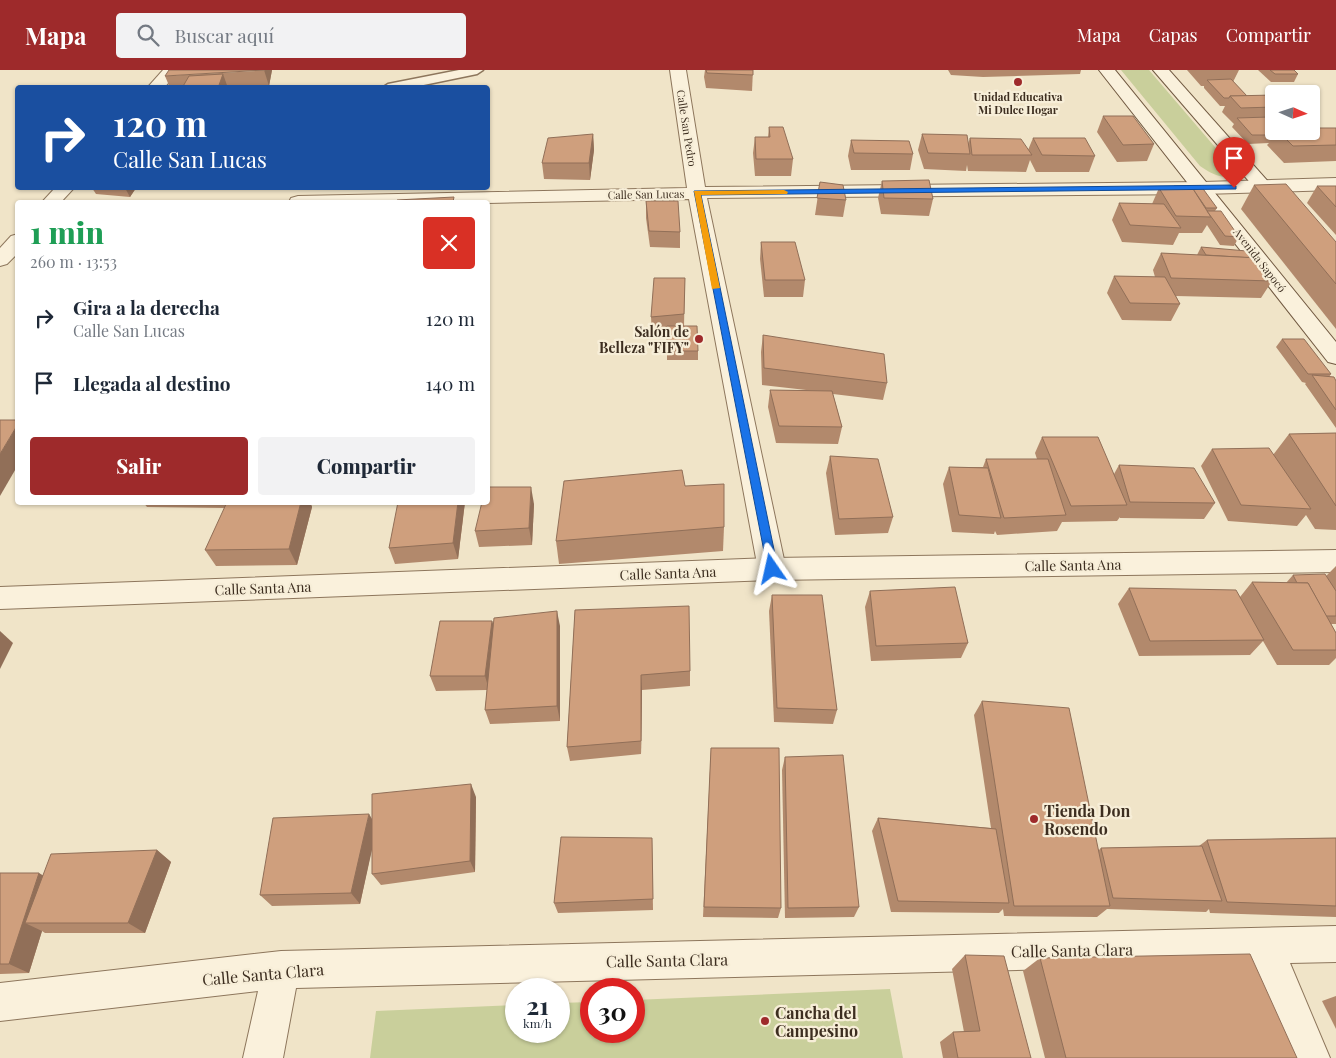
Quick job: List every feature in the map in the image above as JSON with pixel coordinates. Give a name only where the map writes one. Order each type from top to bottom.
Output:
[{"type":"street","points":[[158,85],[171,70]]},
{"type":"street","name":"Calle San Pedro","points":[[678,70],[697,193],[772,569]]},
{"type":"street","name":"Avenida Sapocó","points":[[1107,70],[1203,188],[1336,358]]},
{"type":"street","points":[[1161,70],[1336,270]]},
{"type":"street","name":"Calle San Lucas","points":[[387,200],[697,193],[1264,187],[1336,184]]},
{"type":"street","points":[[53,200],[63,190]]},
{"type":"street","points":[[0,260],[15,243]]},
{"type":"street","name":"Calle Santa Ana","points":[[0,598],[772,569],[1336,561]]},
{"type":"street","name":"Calle Santa Clara","points":[[0,1002],[282,970],[1006,966],[1264,946],[1336,944]]},
{"type":"street","points":[[1264,946],[1310,1058]]},
{"type":"street","points":[[263,1058],[282,970]]},
{"type":"lane","points":[[403,85],[477,70]]},
{"type":"green space","points":[[1121,70],[1149,70],[1238,174],[1228,177],[1218,176],[1200,166]]},
{"type":"green space","name":"Cancha del Campesino","points":[[890,989],[903,1058],[370,1058],[376,1011],[505,1005],[505,1043],[570,1043],[570,1003],[580,1002],[580,1043],[645,1043],[645,1000]]},
{"type":"building","points":[[169,70],[264,70],[165,76]]},
{"type":"building","points":[[706,70],[753,70],[753,75],[707,73]]},
{"type":"building","points":[[1270,70],[1294,70],[1298,74],[1275,74]]},
{"type":"building","points":[[223,74],[219,85],[184,85],[189,76]]},
{"type":"building","points":[[1231,79],[1247,96],[1224,98],[1207,80]]},
{"type":"building","points":[[1265,95],[1265,107],[1241,108],[1230,96]]},
{"type":"building","points":[[1103,116],[1133,116],[1154,144],[1123,145]]},
{"type":"building","points":[[1265,117],[1265,135],[1252,135],[1237,118]]},
{"type":"building","points":[[769,127],[783,127],[793,159],[756,159],[755,137],[770,137]]},
{"type":"building","points":[[1320,128],[1336,128],[1336,145],[1293,146],[1287,140],[1320,140]]},
{"type":"building","points":[[593,134],[589,163],[542,163],[548,138]]},
{"type":"building","points":[[922,134],[967,135],[970,154],[928,153]]},
{"type":"building","points":[[970,138],[1021,139],[1032,155],[972,155]]},
{"type":"building","points":[[1033,138],[1085,138],[1095,156],[1042,155]]},
{"type":"building","points":[[851,140],[909,141],[913,154],[854,153]]},
{"type":"building","points":[[929,180],[933,199],[884,198],[882,181]]},
{"type":"building","points":[[820,182],[843,185],[846,200],[817,198]]},
{"type":"building","points":[[1286,184],[1336,242],[1336,284],[1254,185]]},
{"type":"building","points":[[1174,186],[1201,186],[1217,208],[1206,208],[1193,189],[1175,188]]},
{"type":"building","points":[[1317,186],[1336,186],[1336,207]]},
{"type":"building","points":[[1159,188],[1193,189],[1211,217],[1176,216]]},
{"type":"building","points":[[454,197],[453,200],[397,200]]},
{"type":"building","points":[[646,201],[678,201],[680,232],[649,231]]},
{"type":"building","points":[[1119,203],[1164,204],[1181,228],[1130,225]]},
{"type":"building","points":[[1207,211],[1221,211],[1239,237],[1225,236]]},
{"type":"building","points":[[761,242],[795,242],[805,280],[765,280]]},
{"type":"building","points":[[1201,247],[1247,251],[1252,258],[1206,255]]},
{"type":"building","points":[[1161,253],[1259,258],[1272,281],[1171,278]]},
{"type":"building","points":[[1114,276],[1165,277],[1180,304],[1130,303]]},
{"type":"building","points":[[654,278],[685,278],[684,314],[651,317]]},
{"type":"building","points":[[667,326],[697,326],[698,351],[667,351]]},
{"type":"building","points":[[763,335],[884,354],[887,383],[764,368]]},
{"type":"building","points":[[1282,339],[1304,339],[1331,374],[1308,374]]},
{"type":"building","points":[[1312,375],[1334,377],[1336,381],[1336,410]]},
{"type":"building","points":[[770,390],[832,391],[842,427],[779,426]]},
{"type":"building","points":[[0,420],[15,420],[15,429],[0,454]]},
{"type":"building","points":[[1336,433],[1336,506],[1289,434]]},
{"type":"building","points":[[1042,437],[1098,437],[1127,505],[1071,506]]},
{"type":"building","points":[[1269,448],[1311,509],[1241,505],[1212,449]]},
{"type":"building","points":[[830,456],[878,459],[893,517],[839,519]]},
{"type":"building","points":[[986,459],[1048,459],[1066,515],[1004,518]]},
{"type":"building","points":[[1119,465],[1194,468],[1215,503],[1130,502]]},
{"type":"building","points":[[949,467],[988,468],[1001,518],[959,515]]},
{"type":"building","points":[[682,470],[685,486],[724,484],[724,527],[556,541],[564,481]]},
{"type":"building","points":[[490,487],[531,487],[529,528],[475,531],[481,505],[490,505]]},
{"type":"building","points":[[226,505],[300,505],[289,549],[205,550]]},
{"type":"building","points":[[397,505],[458,505],[453,543],[389,548]]},
{"type":"building","points":[[1325,574],[1336,591],[1336,616],[1326,616],[1308,583],[1297,583],[1293,575]]},
{"type":"building","points":[[1252,582],[1308,583],[1336,633],[1336,650],[1293,650]]},
{"type":"building","points":[[955,587],[968,643],[876,646],[870,591]]},
{"type":"building","points":[[1129,588],[1236,590],[1264,640],[1150,641]]},
{"type":"building","points":[[772,595],[822,595],[837,710],[777,708]]},
{"type":"building","points":[[689,606],[690,671],[641,675],[641,741],[567,747],[575,610]]},
{"type":"building","points":[[557,611],[557,706],[485,710],[494,618]]},
{"type":"building","points":[[440,621],[492,621],[485,676],[430,676]]},
{"type":"building","name":"Tienda Don Rosendo","points":[[982,701],[1069,708],[1110,906],[1014,906]]},
{"type":"building","points":[[711,748],[779,748],[781,908],[704,907]]},
{"type":"building","points":[[843,755],[859,907],[788,908],[785,757]]},
{"type":"building","points":[[471,784],[470,861],[372,874],[372,794]]},
{"type":"building","points":[[369,814],[351,893],[260,895],[273,818]]},
{"type":"building","points":[[878,818],[996,829],[1009,903],[898,901]]},
{"type":"building","points":[[561,837],[652,838],[653,899],[554,903]]},
{"type":"building","points":[[1336,838],[1336,906],[1227,902],[1207,840]]},
{"type":"building","points":[[1202,846],[1222,901],[1113,898],[1101,848]]},
{"type":"building","points":[[157,850],[128,923],[25,923],[51,854]]},
{"type":"building","points":[[0,873],[39,873],[9,964],[0,964]]},
{"type":"building","points":[[1250,954],[1297,1058],[1066,1058],[1040,958]]},
{"type":"building","points":[[965,955],[1004,956],[1031,1058],[958,1058],[953,1032],[980,1031]]},
{"type":"slow traffic","points":[[716,288],[697,193],[784,192]]},
{"type":"place","name":"Unidad Educativa Mi Dulce Hogar","points":[[1018,82]]},
{"type":"place","name":"Salón de Belleza \"FIFY\"","points":[[699,339]]},
{"type":"place","name":"Tienda Don Rosendo","points":[[1034,819]]},
{"type":"place","name":"Cancha del Campesino","points":[[765,1021]]},
{"type":"route","points":[[772,569],[697,193],[1234,188]]}]
